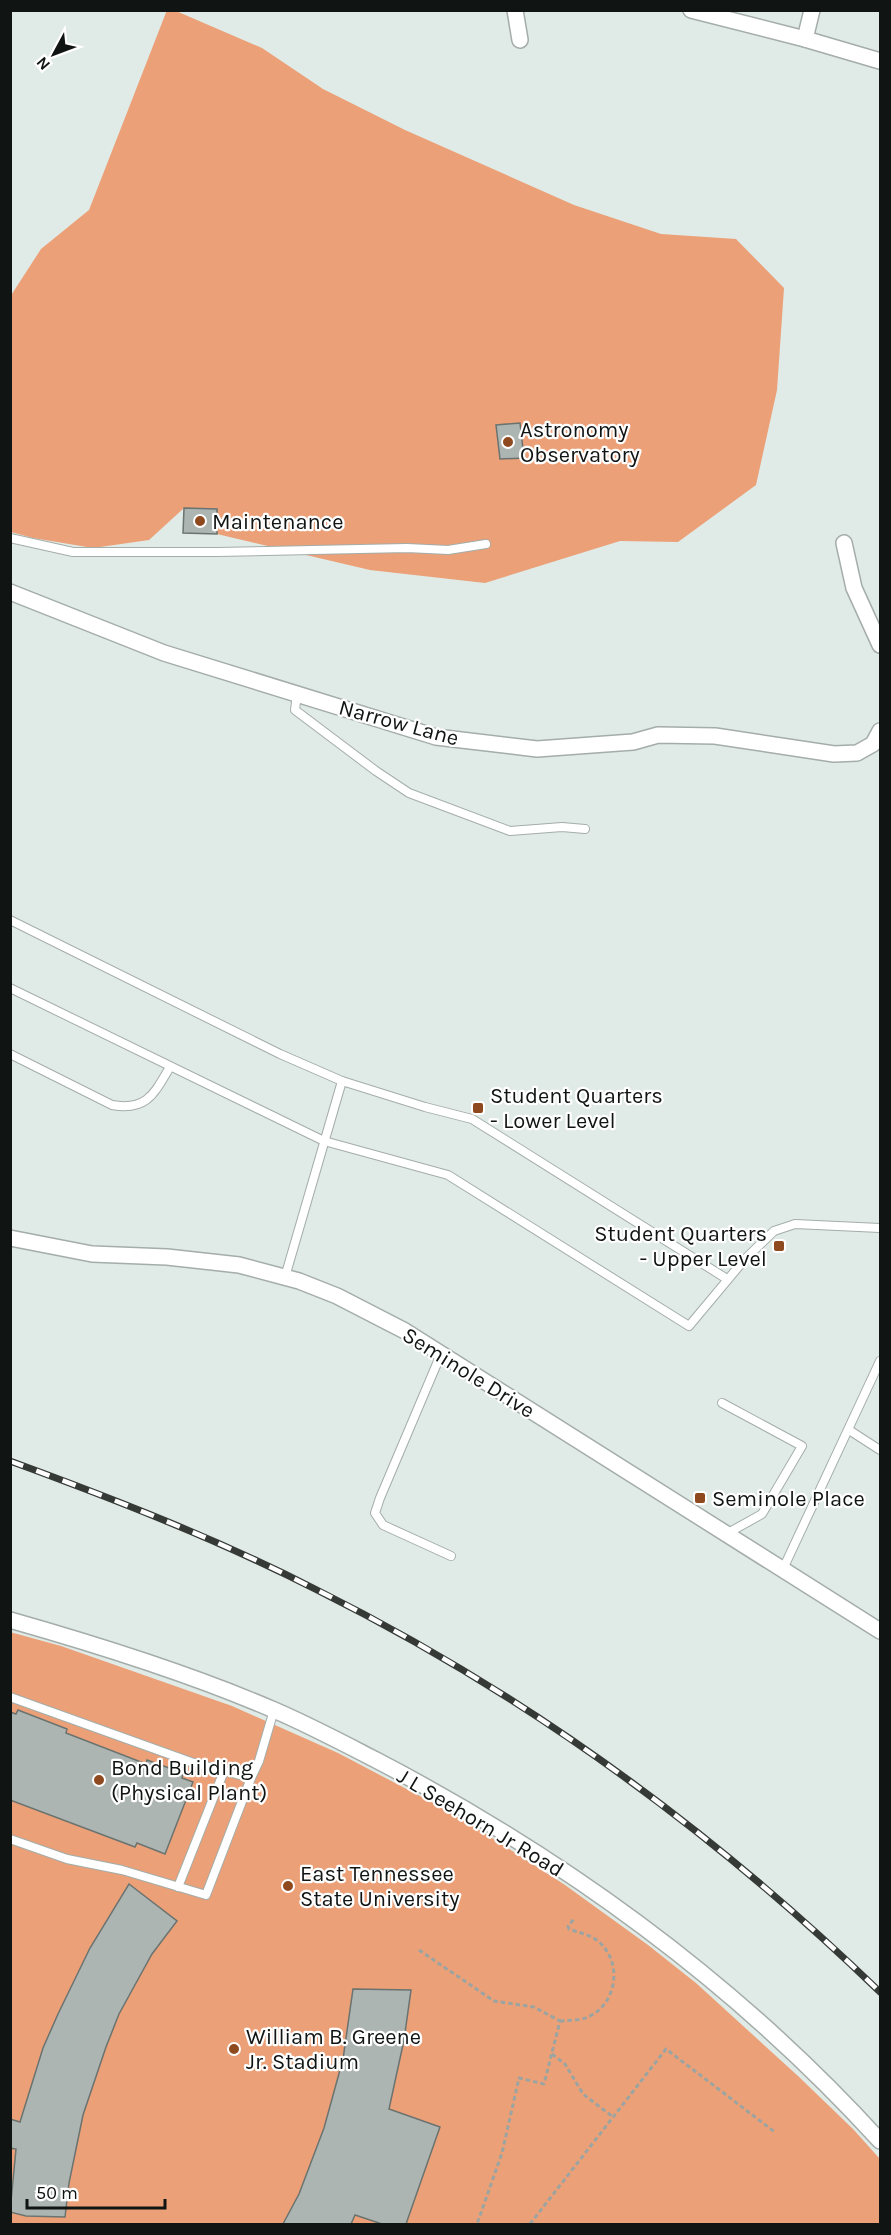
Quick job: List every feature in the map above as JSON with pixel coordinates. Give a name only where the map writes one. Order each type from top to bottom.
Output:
[{"type":"street","points":[[516,10],[520,40]]},
{"type":"street","points":[[691,10],[880,61]]},
{"type":"street","points":[[805,39],[812,10]]},
{"type":"street","points":[[844,543],[855,588],[880,645]]},
{"type":"street","name":"Narrow Lane","points":[[10,591],[164,653],[436,737],[537,749],[633,742],[658,735],[714,736],[834,754],[857,753],[878,740]]},
{"type":"street","name":"Seminole Drive","points":[[10,1238],[92,1254],[167,1257],[239,1265],[285,1277],[337,1296],[370,1312],[441,1354],[880,1631]]},
{"type":"street","name":"J L Seehorn Jr Road","points":[[10,1620],[110,1649],[274,1710],[442,1794],[590,1888],[644,1926],[745,2009],[811,2069],[880,2141]]},
{"type":"lane","points":[[10,538],[73,552],[407,548],[448,550],[486,544]]},
{"type":"lane","points":[[297,694],[295,710],[409,793],[510,831],[562,827],[585,829]]},
{"type":"lane","points":[[10,920],[280,1054],[342,1082],[472,1119],[727,1279]]},
{"type":"lane","points":[[10,988],[324,1141],[448,1175],[689,1326],[727,1279],[774,1231],[795,1224],[880,1228]]},
{"type":"lane","points":[[10,1054],[112,1105],[128,1108],[146,1101],[155,1093],[170,1067]]},
{"type":"lane","points":[[285,1277],[342,1082]]},
{"type":"lane","points":[[441,1354],[375,1513],[383,1525],[451,1556]]},
{"type":"lane","points":[[783,1569],[880,1360]]},
{"type":"lane","points":[[722,1403],[802,1446],[762,1514],[728,1533]]},
{"type":"lane","points":[[849,1430],[880,1449]]},
{"type":"lane","points":[[10,1697],[190,1762],[251,1778]]},
{"type":"lane","points":[[10,1839],[67,1859],[122,1870],[206,1895],[251,1778],[260,1761],[274,1710]]},
{"type":"lane","points":[[178,1887],[224,1771]]},
{"type":"path","points":[[419,1950],[494,2001],[534,2007],[560,2021],[580,2020],[599,2010],[608,1999],[614,1984],[613,1966],[604,1947],[588,1935],[569,1929],[568,1926],[575,1918]]},
{"type":"path","points":[[477,2224],[502,2153],[519,2078],[544,2084],[560,2021]]},
{"type":"path","points":[[530,2224],[666,2049],[776,2133]]},
{"type":"path","points":[[552,2054],[565,2064],[583,2094],[613,2117]]},
{"type":"shaded area","points":[[167,10],[176,11],[262,48],[323,89],[405,130],[574,205],[661,234],[736,239],[784,288],[777,390],[756,485],[678,542],[620,541],[485,583],[370,570],[217,534],[217,509],[184,508],[149,540],[93,548],[11,532],[10,297],[41,249],[89,210]]},
{"type":"shaded area","name":"East Tennessee State University","points":[[10,1632],[61,1646],[232,1706],[338,1753],[437,1805],[565,1885],[696,1983],[853,2129],[880,2159],[880,2224],[11,2224]]},
{"type":"building","name":"Astronomy Observatory","points":[[520,423],[524,458],[500,459],[496,425]]},
{"type":"building","name":"Maintenance","points":[[184,508],[217,509],[217,534],[183,533]]},
{"type":"building","name":"Bond Building (Physical Plant)","points":[[18,1710],[67,1729],[66,1733],[146,1764],[147,1760],[183,1773],[182,1778],[193,1782],[165,1854],[137,1843],[135,1847],[10,1800],[10,1712],[16,1714]]},
{"type":"building","points":[[129,1884],[177,1921],[152,1954],[119,2014],[106,2047],[83,2115],[69,2183],[65,2217],[26,2216],[10,2212],[16,2149],[10,2148],[10,2119],[20,2122],[43,2048],[58,2014],[90,1948]]},
{"type":"building","points":[[353,1989],[411,1990],[404,2040],[389,2109],[440,2127],[406,2224],[382,2224],[355,2215],[351,2224],[283,2224],[299,2194],[324,2128],[343,2059]]},
{"type":"railway","points":[[10,1461],[126,1505],[241,1553],[315,1589],[468,1673],[542,1720],[683,1821],[751,1876],[880,1992]]},
{"type":"place","name":"Astronomy Observatory","points":[[508,442]]},
{"type":"place","name":"Maintenance","points":[[200,521]]},
{"type":"place","name":"Student Quarters - Lower Level","points":[[478,1108]]},
{"type":"place","name":"Student Quarters - Upper Level","points":[[779,1246]]},
{"type":"place","name":"Seminole Place","points":[[700,1498]]},
{"type":"place","name":"Bond Building (Physical Plant)","points":[[99,1780]]},
{"type":"place","name":"East Tennessee State University","points":[[288,1886]]},
{"type":"place","name":"William B. Greene Jr. Stadium","points":[[234,2049]]}]
